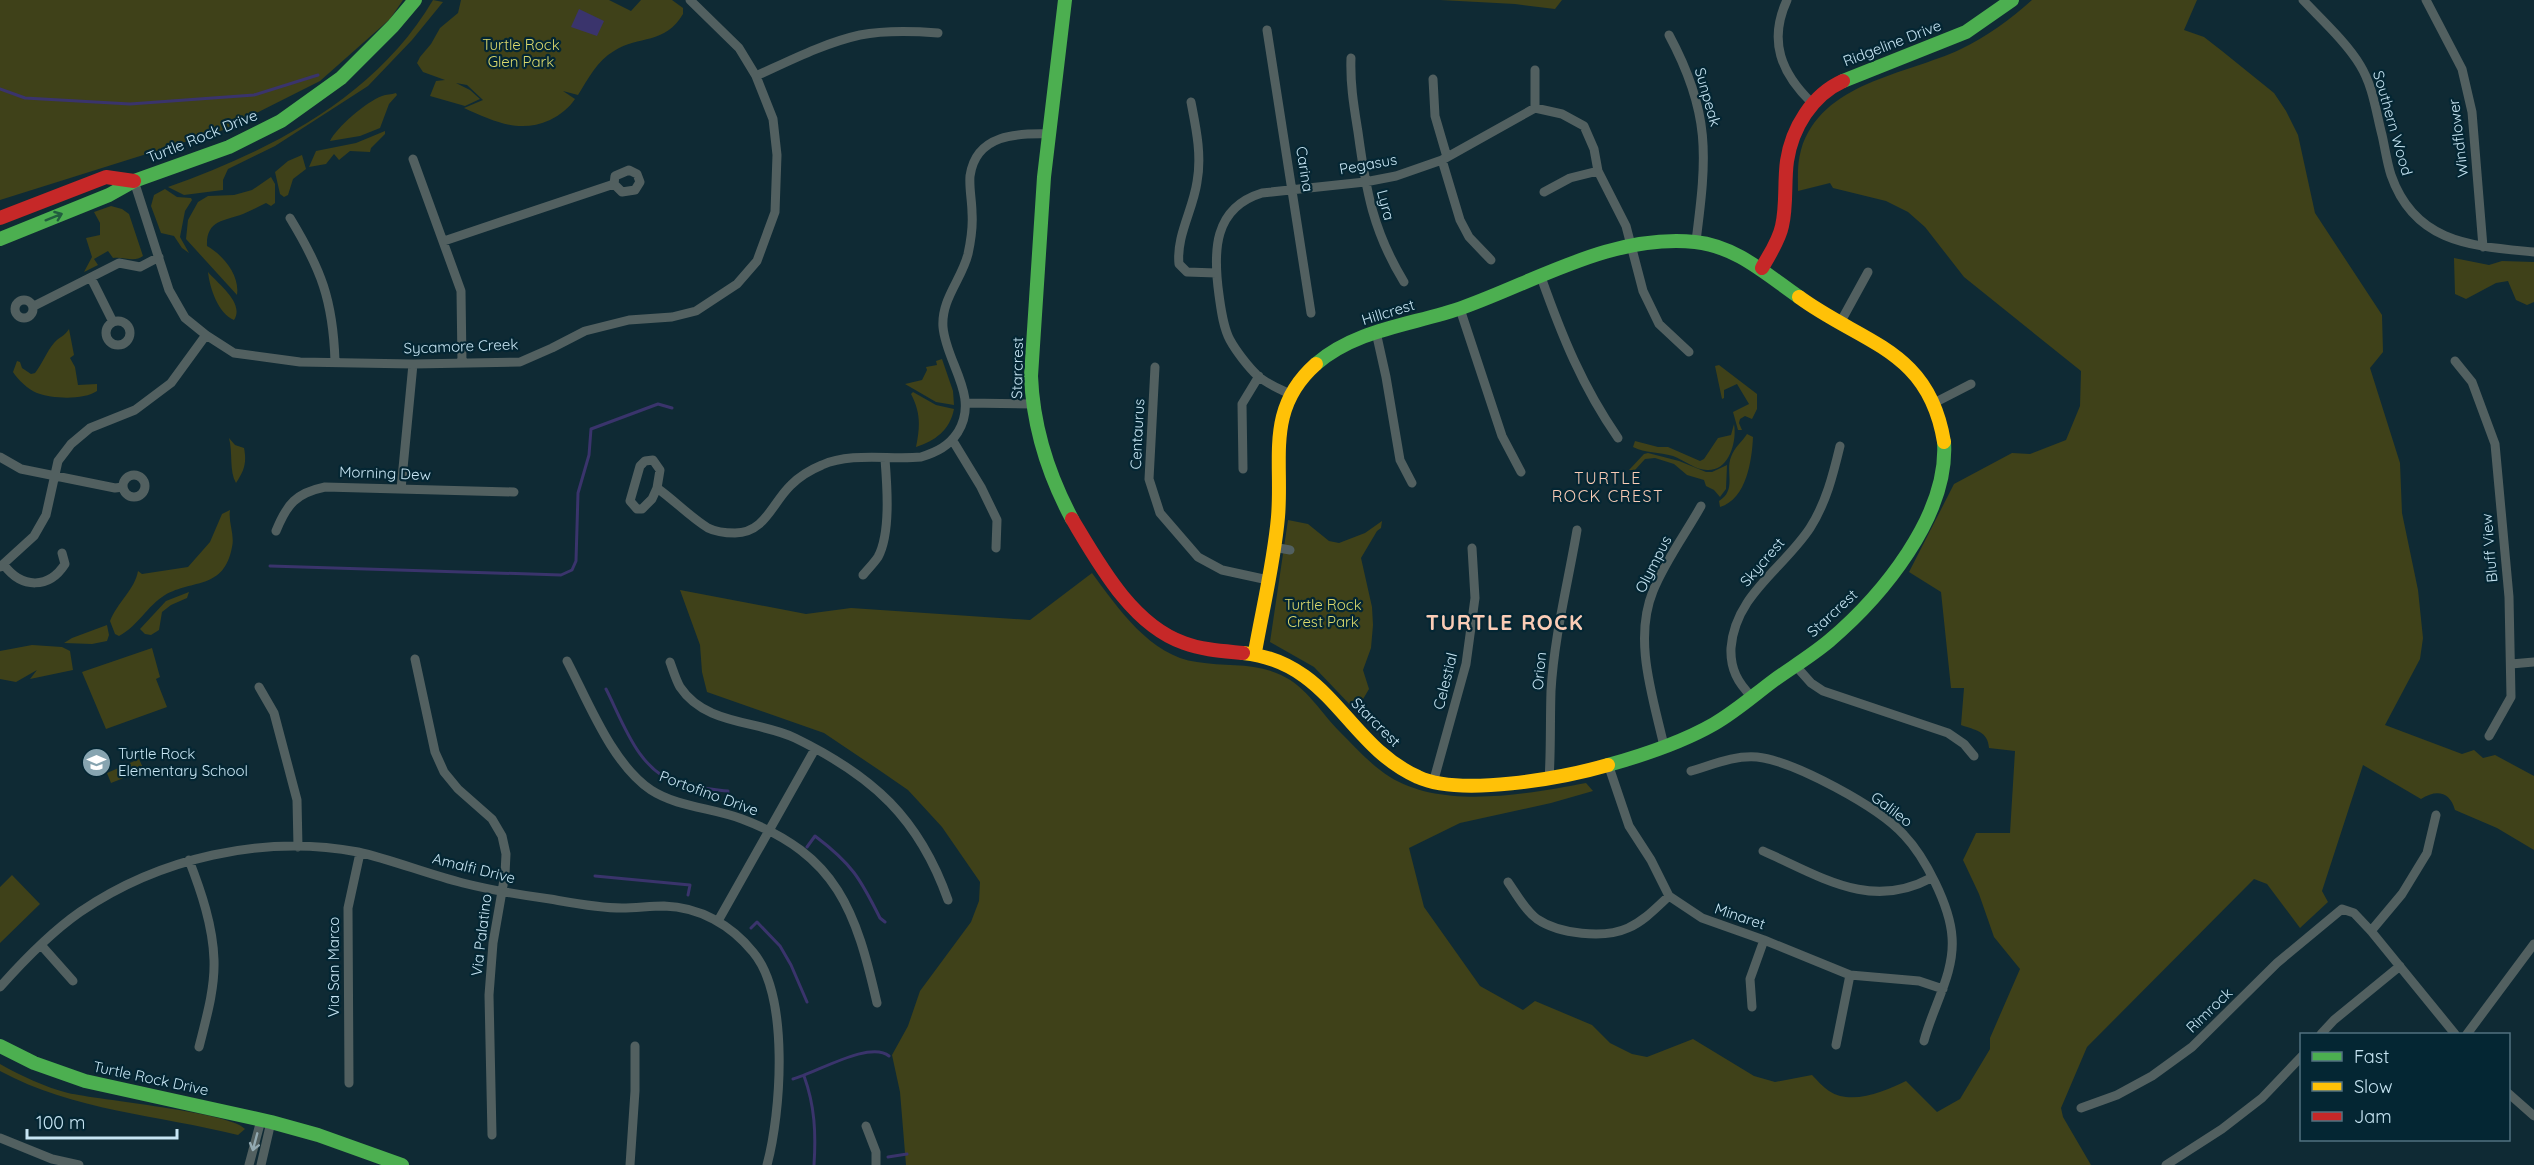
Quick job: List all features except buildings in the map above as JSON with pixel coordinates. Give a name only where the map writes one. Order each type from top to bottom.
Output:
[{"type":"street","name":"Turtle Rock Drive","points":[[0,238],[109,195],[134,181],[229,147],[280,121],[341,78],[387,33],[415,0]]},
{"type":"street","name":"Sycamore Creek","points":[[134,181],[169,290],[185,318],[234,353],[300,362],[413,364],[520,362],[585,331],[630,320],[672,317],[696,311],[737,284],[757,261],[775,212],[777,156],[773,119],[756,76],[739,48],[690,0]]},
{"type":"street","name":"Starcrest","points":[[1065,0],[1038,259],[1032,404],[1042,448],[1068,514],[1088,548],[1135,609],[1165,635],[1200,649],[1256,652],[1303,672],[1382,754],[1408,771],[1434,783],[1477,784],[1549,780],[1609,767],[1712,725],[1830,640],[1863,609],[1891,577],[1914,540],[1937,494],[1944,463],[1942,436],[1934,403],[1914,372],[1893,352],[1804,302],[1762,268]]},
{"type":"street","points":[[1787,0],[1780,20],[1778,42],[1782,61],[1790,80],[1812,103]]},
{"type":"street","name":"Ridgeline Drive","points":[[1762,268],[1782,226],[1787,161],[1794,137],[1812,103],[1847,78],[1966,32],[2012,0]]},
{"type":"street","name":"Southern Wood","points":[[2303,0],[2360,64],[2371,88],[2391,176],[2414,213],[2441,235],[2467,245],[2534,252]]},
{"type":"street","name":"Windflower","points":[[2426,0],[2462,69],[2472,112],[2483,247]]},
{"type":"street","name":"Carina","points":[[1267,30],[1311,313]]},
{"type":"street","points":[[756,76],[816,50],[859,35],[908,31],[938,33]]},
{"type":"street","name":"Sunpeak","points":[[1669,35],[1692,85],[1704,138],[1704,168],[1696,241]]},
{"type":"street","name":"Lyra","points":[[1351,58],[1350,83],[1371,211],[1382,243],[1404,282]]},
{"type":"street","points":[[1535,70],[1536,108],[1562,114],[1584,126],[1594,149],[1598,171],[1626,226],[1643,291],[1659,324],[1689,352]]},
{"type":"street","points":[[1433,79],[1435,116],[1460,220],[1469,237],[1491,260]]},
{"type":"street","points":[[1191,102],[1199,152],[1197,182],[1178,249],[1179,264],[1187,272],[1216,273]]},
{"type":"street","name":"Pegasus","points":[[1290,394],[1259,376],[1230,339],[1220,308],[1216,273],[1216,242],[1234,209],[1247,198],[1262,193],[1365,182],[1396,176],[1444,158],[1536,108]]},
{"type":"street","points":[[657,488],[709,529],[723,533],[740,533],[750,531],[761,524],[791,485],[822,464],[839,459],[921,457],[934,453],[952,441],[962,426],[967,403],[946,343],[943,326],[946,300],[966,261],[970,246],[973,215],[970,176],[975,162],[985,147],[1001,137],[1019,133],[1050,134]]},
{"type":"street","points":[[413,159],[461,291],[462,363]]},
{"type":"street","points":[[1544,192],[1570,178],[1598,171]]},
{"type":"street","name":"Turtle Rock Drive","points":[[0,218],[106,177],[134,181]]},
{"type":"street","points":[[444,241],[614,184]]},
{"type":"street","points":[[290,218],[313,255],[326,289],[334,332],[335,361]]},
{"type":"street","name":"Hillcrest","points":[[1256,652],[1279,510],[1276,472],[1278,431],[1282,412],[1301,378],[1334,350],[1376,332],[1460,309],[1632,245],[1696,241],[1719,247],[1762,268]]},
{"type":"street","points":[[33,306],[119,263],[140,267],[159,257]]},
{"type":"street","points":[[1840,323],[1868,272]]},
{"type":"street","points":[[1541,277],[1565,344],[1580,377],[1618,438]]},
{"type":"street","points":[[91,278],[113,322]]},
{"type":"street","points":[[1460,309],[1502,436],[1521,472]]},
{"type":"street","points":[[1376,332],[1400,460],[1412,483]]},
{"type":"street","points":[[62,553],[65,564],[58,575],[45,581],[25,583],[2,566],[34,536],[46,515],[58,461],[71,444],[90,428],[135,410],[171,383],[206,335]]},
{"type":"street","name":"Bluff View","points":[[2455,361],[2472,382],[2495,444],[2509,597],[2511,697],[2489,736]]},
{"type":"street","points":[[401,489],[413,364]]},
{"type":"street","name":"Centaurus","points":[[1155,366],[1149,479],[1160,513],[1198,557],[1222,570],[1268,580]]},
{"type":"street","points":[[1243,469],[1242,404],[1259,376]]},
{"type":"street","points":[[1934,403],[1971,384]]},
{"type":"street","points":[[967,403],[1032,404]]},
{"type":"street","points":[[952,441],[981,487],[997,520],[996,548]]},
{"type":"street","name":"Skycrest","points":[[1752,697],[1735,675],[1731,657],[1732,636],[1738,620],[1756,589],[1792,551],[1824,504],[1840,446]]},
{"type":"street","points":[[0,457],[21,469],[115,488],[123,487]]},
{"type":"street","points":[[863,575],[878,556],[885,525],[887,499],[885,459]]},
{"type":"street","points":[[645,460],[652,460],[660,470],[657,488],[652,500],[642,509],[637,509],[630,501],[640,466],[645,460]]},
{"type":"street","name":"Morning Dew","points":[[276,531],[288,506],[297,497],[315,489],[337,486],[514,492]]},
{"type":"street","name":"Olympus","points":[[1664,746],[1644,644],[1646,614],[1653,591],[1701,506]]},
{"type":"street","name":"Orion","points":[[1549,780],[1552,749],[1551,691],[1577,530]]},
{"type":"street","points":[[1273,547],[1290,550]]},
{"type":"street","name":"Celestial","points":[[1434,783],[1467,664],[1475,598],[1472,548]]},
{"type":"street","name":"Via Palatino","points":[[415,659],[435,752],[444,772],[458,789],[492,819],[502,836],[506,854],[493,943],[489,995],[492,1135]]},
{"type":"street","name":"Portofino Drive","points":[[567,661],[617,754],[644,784],[673,799],[743,819],[798,848],[818,864],[844,897],[864,946],[877,1004]]},
{"type":"street","points":[[670,662],[680,687],[695,702],[718,717],[768,727],[815,749],[858,774],[904,818],[928,852],[948,900]]},
{"type":"street","points":[[2511,664],[2534,662]]},
{"type":"street","points":[[1795,665],[1811,683],[1823,691],[1948,733],[1964,744],[1974,756]]},
{"type":"street","points":[[259,687],[274,712],[297,800],[298,847]]},
{"type":"street","points":[[718,921],[815,749]]},
{"type":"street","name":"Galileo","points":[[1690,771],[1738,757],[1774,760],[1831,784],[1903,833],[1918,853],[1944,904],[1952,937],[1951,963],[1943,989],[1930,1018],[1924,1041]]},
{"type":"street","points":[[1508,882],[1536,918],[1559,931],[1575,933],[1606,933],[1625,930],[1640,922],[1668,896],[1651,860],[1629,826],[1609,767]]},
{"type":"street","points":[[2436,815],[2427,853],[2402,894],[2371,930],[2453,1033]]},
{"type":"street","name":"Amalfi Drive","points":[[0,987],[41,945],[78,913],[121,887],[189,860],[242,850],[298,847],[360,853],[462,883],[502,892],[621,908],[677,908],[718,921],[730,929],[756,955],[767,974],[774,998],[778,1089],[776,1121],[768,1165]]},
{"type":"street","points":[[1763,851],[1860,891],[1881,893],[1899,891],[1931,878]]},
{"type":"street","name":"Via San Marco","points":[[349,1083],[348,908],[360,853]]},
{"type":"street","points":[[189,860],[197,880],[209,926],[214,959],[213,984],[199,1047]]},
{"type":"street","name":"Minaret","points":[[1668,896],[1701,918],[1764,940],[1850,975],[1919,981],[1943,989]]},
{"type":"street","name":"Rimrock","points":[[2081,1108],[2117,1095],[2152,1076],[2192,1047],[2277,963],[2342,909],[2354,913],[2371,930]]},
{"type":"street","points":[[1752,1007],[1750,979],[1764,940]]},
{"type":"street","points":[[2468,1033],[2534,944]]},
{"type":"street","points":[[41,945],[73,981]]},
{"type":"street","points":[[2323,1033],[2334,1020],[2400,966]]},
{"type":"street","points":[[1836,1045],[1850,975]]},
{"type":"street","name":"Turtle Rock Drive","points":[[0,1046],[34,1063],[85,1081],[266,1121],[318,1135],[402,1165]]},
{"type":"street","points":[[630,1165],[635,1091],[635,1046]]},
{"type":"street","points":[[2166,1165],[2222,1129],[2262,1098],[2300,1057]]},
{"type":"street","points":[[2510,1095],[2534,1116]]},
{"type":"street","points":[[249,1165],[266,1121]]},
{"type":"street","points":[[261,1165],[266,1121]]},
{"type":"street","points":[[866,1126],[876,1152],[876,1165]]},
{"type":"street","points":[[0,1138],[51,1162],[79,1165]]},
{"type":"green space","points":[[0,0],[403,0],[390,19],[320,81],[223,130],[0,200]]},
{"type":"green space","points":[[433,0],[443,2],[412,40],[368,86],[275,146],[228,169],[223,180],[223,190],[184,195],[168,187],[206,173],[282,138],[317,116],[351,92],[382,65],[409,34]]},
{"type":"green space","name":"Turtle Rock Glen Park","points":[[461,0],[609,0],[631,11],[641,0],[672,0],[683,8],[683,14],[668,31],[623,46],[608,55],[593,71],[578,95],[563,91],[575,99],[557,116],[539,124],[517,126],[496,121],[464,108],[483,100],[467,85],[456,83],[470,90],[480,99],[465,106],[430,96],[436,81],[445,80],[423,72],[417,63],[440,28],[458,13]]},
{"type":"green space","points":[[1440,0],[1562,0],[1555,9],[1515,4]]},
{"type":"green space","points":[[2032,0],[2197,0],[2184,30],[2204,37],[2222,51],[2274,93],[2286,111],[2298,135],[2315,213],[2382,315],[2383,352],[2370,368],[2400,463],[2402,513],[2418,590],[2423,638],[2420,659],[2385,725],[2462,754],[2474,750],[2483,758],[2495,755],[2534,776],[2534,850],[2497,828],[2455,810],[2450,799],[2442,794],[2432,794],[2421,799],[2363,765],[2322,891],[2328,902],[2300,928],[2267,884],[2254,879],[2087,1047],[2061,1108],[2063,1117],[2091,1165],[906,1165],[900,1092],[892,1055],[908,1026],[920,991],[971,922],[979,901],[980,882],[942,827],[908,790],[824,733],[707,692],[702,672],[700,645],[680,590],[806,614],[851,608],[1030,620],[1092,573],[1124,615],[1164,650],[1180,658],[1197,662],[1250,666],[1281,675],[1299,686],[1370,762],[1383,773],[1411,787],[1460,796],[1486,796],[1512,795],[1586,783],[1593,791],[1551,803],[1460,823],[1409,848],[1424,907],[1480,986],[1523,1010],[1535,1001],[1592,1025],[1610,1043],[1632,1054],[1647,1057],[1693,1039],[1754,1076],[1775,1082],[1812,1075],[1829,1091],[1838,1095],[1858,1097],[1888,1089],[1906,1081],[1937,1112],[1960,1099],[1990,1049],[1990,1038],[2020,969],[1994,937],[1979,894],[1963,860],[1976,833],[2010,833],[2015,751],[1989,748],[1983,735],[1961,725],[1964,688],[1951,688],[1941,592],[1909,572],[1954,484],[2012,453],[2030,454],[2066,440],[2080,406],[2081,371],[1964,277],[1925,227],[1908,212],[1886,201],[1833,188],[1830,183],[1798,191],[1798,165],[1801,150],[1811,127],[1827,109],[1846,95],[1891,74],[1961,49],[1998,27]]},
{"type":"green space","points":[[396,93],[380,128],[360,136],[330,141],[345,122],[360,109],[375,99]]},
{"type":"green space","points":[[385,131],[370,152],[350,151],[339,160],[334,154],[326,164],[309,167],[316,151],[356,143]]},
{"type":"green space","points":[[302,155],[306,169],[293,179],[288,195],[284,197],[280,194],[275,172],[288,161]]},
{"type":"green space","points":[[271,177],[275,184],[275,203],[271,206],[266,203],[246,213],[223,220],[213,226],[207,237],[207,246],[224,260],[233,273],[237,295],[186,239],[188,220],[198,202],[208,196],[234,195],[252,190]]},
{"type":"green space","points":[[165,189],[177,197],[192,200],[185,211],[180,237],[189,253],[182,248],[174,236],[161,233],[151,206],[154,195]]},
{"type":"green space","points":[[111,206],[129,214],[143,256],[136,259],[113,258],[108,251],[94,259],[98,265],[84,272],[92,257],[86,238],[100,235],[100,223],[94,212]]},
{"type":"green space","points":[[2454,258],[2489,265],[2502,261],[2534,262],[2534,302],[2527,305],[2516,300],[2508,281],[2496,283],[2466,299],[2455,294]]},
{"type":"green space","points":[[208,272],[233,301],[236,307],[234,320],[228,317],[219,306]]},
{"type":"green space","points":[[69,329],[74,355],[70,358],[75,367],[78,385],[97,384],[97,391],[84,396],[68,398],[34,392],[13,372],[17,361],[31,374],[35,373],[51,346]]},
{"type":"green space","points":[[942,359],[953,391],[954,405],[936,402],[905,384],[922,380],[927,370],[926,367],[937,365],[936,361]]},
{"type":"green space","points":[[1719,365],[1757,394],[1757,409],[1752,419],[1745,416],[1740,419],[1742,430],[1738,430],[1733,412],[1749,404],[1737,384],[1724,390],[1722,399],[1715,366]]},
{"type":"green space","points":[[913,392],[936,405],[954,409],[949,423],[941,434],[916,447],[919,420],[917,407],[911,394]]},
{"type":"green space","points":[[1734,424],[1733,446],[1726,460],[1715,469],[1703,470],[1673,456],[1633,447],[1635,441],[1668,447],[1700,461],[1704,459],[1718,438],[1731,435]]},
{"type":"green space","points":[[1747,434],[1753,437],[1746,477],[1736,496],[1729,503],[1720,507],[1719,501],[1728,492],[1731,457]]},
{"type":"green space","points":[[229,438],[235,445],[244,448],[245,453],[244,467],[236,483],[233,473]]},
{"type":"green space","points":[[1644,454],[1679,461],[1706,472],[1712,472],[1727,465],[1726,489],[1720,497],[1706,486],[1704,480],[1687,475],[1674,464],[1655,458],[1645,459],[1635,470],[1629,470]]},
{"type":"green space","points":[[230,510],[233,542],[228,561],[222,570],[215,577],[206,581],[165,595],[126,632],[119,636],[115,634],[110,621],[133,584],[138,571],[142,574],[188,567],[210,542],[222,514]]},
{"type":"green space","name":"Turtle Rock Crest Park","points":[[1288,520],[1308,524],[1329,541],[1339,543],[1365,533],[1382,521],[1381,528],[1361,558],[1372,607],[1373,625],[1371,648],[1363,670],[1369,689],[1356,711],[1314,667],[1270,642]]},
{"type":"green space","points":[[189,592],[187,598],[162,612],[159,630],[151,635],[145,634],[140,629],[166,601]]},
{"type":"green space","points":[[107,625],[109,635],[107,641],[92,644],[64,643],[72,638]]},
{"type":"green space","points":[[32,645],[62,647],[70,651],[73,670],[30,679],[37,670],[16,682],[0,679],[0,651]]},
{"type":"green space","points":[[152,648],[160,677],[156,679],[167,707],[106,729],[82,672]]},
{"type":"green space","points":[[139,759],[144,770],[111,783],[107,773]]},
{"type":"green space","points":[[12,875],[40,904],[0,943],[0,887]]},
{"type":"green space","points":[[0,1064],[33,1081],[68,1093],[215,1117],[245,1129],[238,1135],[87,1104],[28,1084],[0,1071]]},
{"type":"shaded area","points":[[579,9],[604,21],[597,36],[571,27]]},
{"type":"waterway","points":[[0,89],[25,98],[130,104],[254,95],[318,75]]},
{"type":"waterway","points":[[270,566],[561,575],[572,570],[576,561],[578,493],[589,455],[591,429],[658,404],[672,408]]},
{"type":"waterway","points":[[606,689],[633,744],[652,768],[678,783],[728,791],[726,803]]},
{"type":"waterway","points":[[807,847],[815,836],[838,855],[854,873],[880,918],[885,922]]},
{"type":"waterway","points":[[595,876],[690,885],[688,895]]},
{"type":"waterway","points":[[751,928],[757,922],[780,946],[807,1002]]},
{"type":"waterway","points":[[793,1079],[856,1055],[880,1052],[889,1056]]},
{"type":"waterway","points":[[804,1076],[814,1120],[814,1165]]},
{"type":"waterway","points":[[888,1157],[907,1154]]},
{"type":"traffic: fast","points":[[0,239],[109,195],[134,181],[229,147],[281,121],[341,78],[393,26],[415,0]]},
{"type":"traffic: fast","points":[[1065,0],[1044,177],[1031,376],[1035,414],[1043,450],[1072,519]]},
{"type":"traffic: fast","points":[[1843,81],[1966,32],[2012,0]]},
{"type":"traffic: fast","points":[[1316,364],[1332,352],[1368,335],[1464,307],[1576,261],[1634,245],[1664,241],[1695,242],[1724,249],[1750,263],[1799,297]]},
{"type":"traffic: fast","points":[[1608,765],[1662,748],[1714,724],[1815,652],[1849,623],[1890,578],[1924,526],[1943,470],[1944,442]]},
{"type":"traffic: fast","points":[[0,1046],[34,1063],[85,1081],[271,1122],[318,1135],[402,1165]]},
{"type":"traffic: slow","points":[[1799,297],[1890,352],[1908,368],[1924,387],[1936,411],[1944,442]]},
{"type":"traffic: slow","points":[[1255,652],[1276,534],[1280,436],[1283,417],[1289,399],[1300,381],[1316,364]]},
{"type":"traffic: slow","points":[[1243,653],[1273,660],[1298,672],[1337,706],[1393,763],[1418,777],[1436,783],[1459,785],[1512,783],[1539,780],[1608,765]]},
{"type":"traffic: jam","points":[[1762,268],[1781,232],[1787,161],[1799,125],[1813,104],[1832,87],[1843,81]]},
{"type":"traffic: jam","points":[[0,218],[106,177],[134,181]]},
{"type":"traffic: jam","points":[[1072,519],[1119,591],[1148,622],[1184,643],[1213,650],[1243,653]]},
{"type":"place","name":"Turtle Rock Elementary School","points":[[97,762]]},
{"type":"district","name":"TURTLE ROCK CREST","points":[[1608,487]]},
{"type":"district","name":"TURTLE ROCK","points":[[1505,622]]}]
